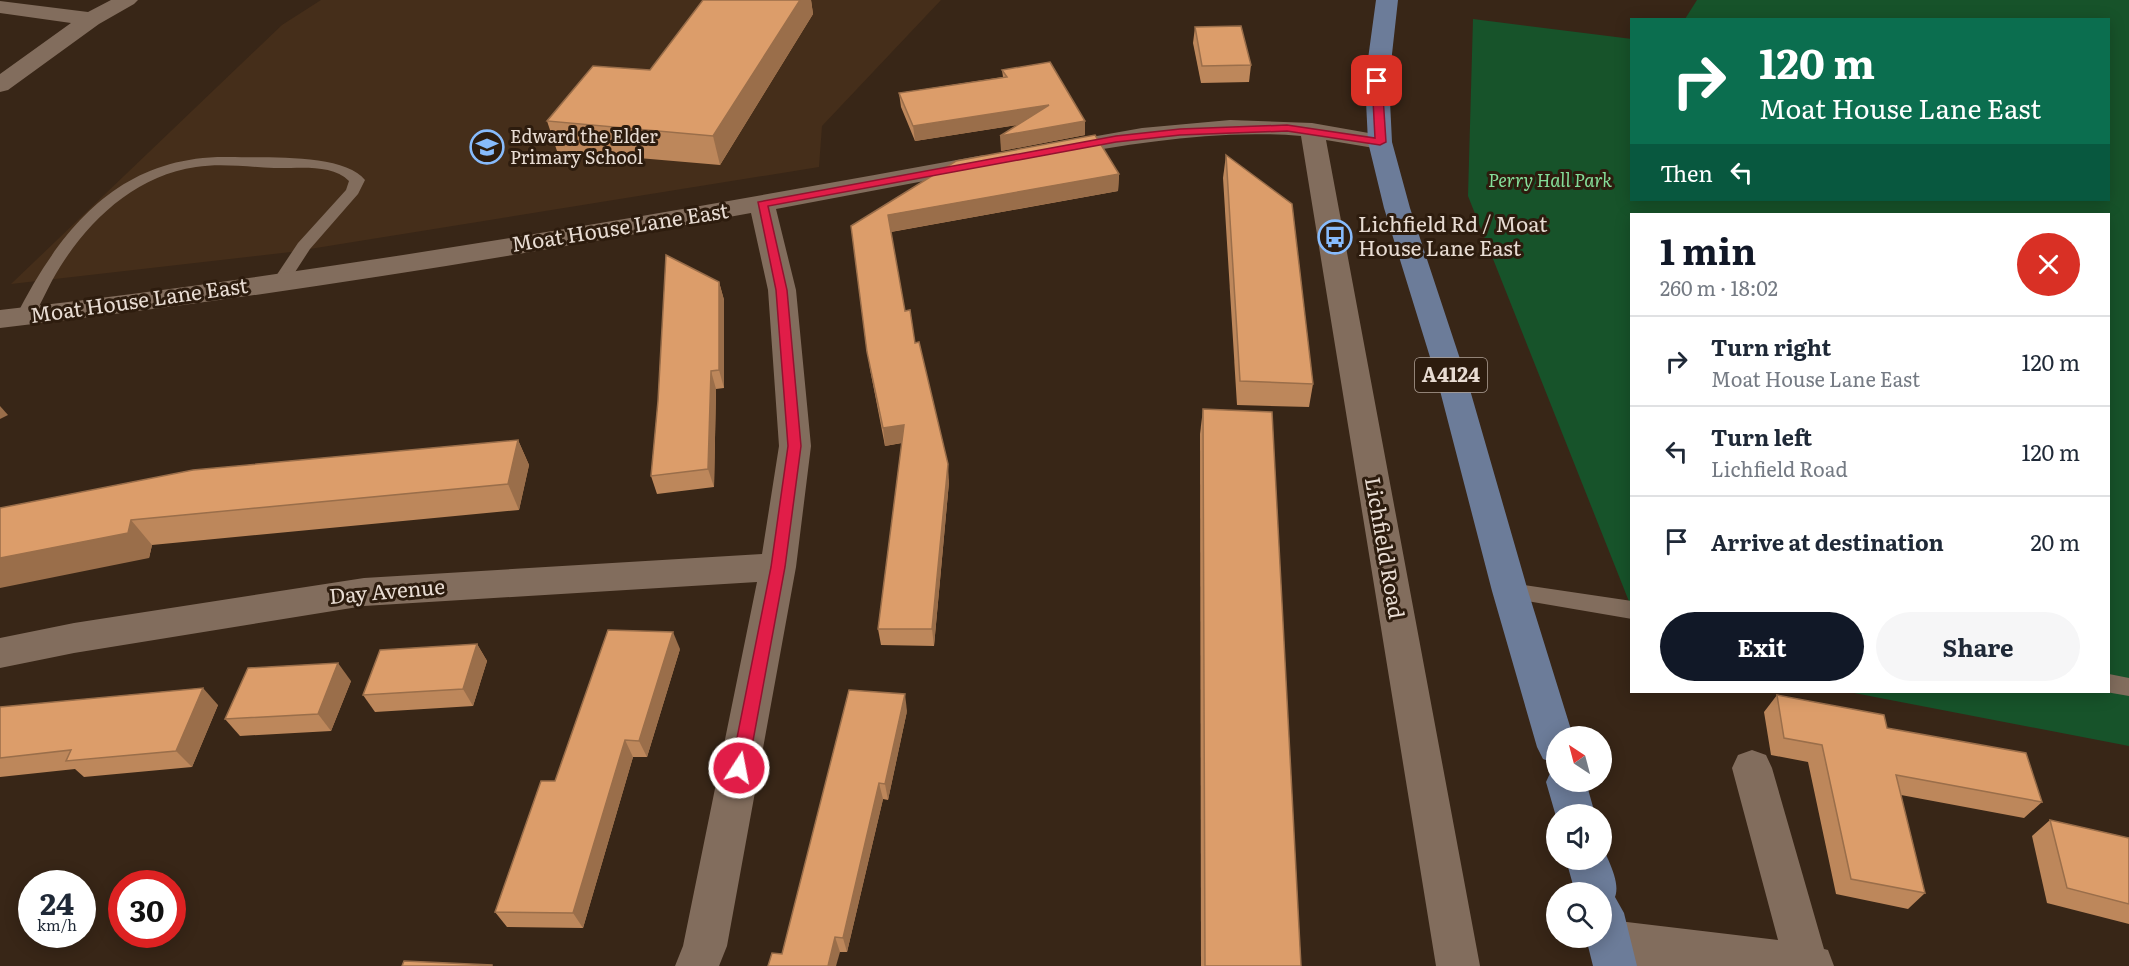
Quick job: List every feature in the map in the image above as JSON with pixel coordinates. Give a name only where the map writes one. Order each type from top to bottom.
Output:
[{"type":"main road","name":"A4124","points":[[1387,0],[1377,81],[1380,142],[1397,208],[1453,383],[1510,591],[1551,726]]},
{"type":"street","points":[[0,85],[91,19],[127,0]]},
{"type":"street","points":[[0,7],[91,19]]},
{"type":"street","name":"Moat House Lane East","points":[[12,318],[280,282],[762,204],[1116,139],[1180,132],[1287,128],[1380,142]]},
{"type":"street","name":"Lichfield Road","points":[[1312,130],[1458,966]]},
{"type":"street","points":[[697,966],[705,946],[778,567],[795,446],[782,290],[762,204]]},
{"type":"street","name":"Day Avenue","points":[[0,653],[74,638],[364,591],[778,567]]},
{"type":"street","points":[[1612,940],[1809,966],[1752,768]]},
{"type":"lane","points":[[12,318],[83,224],[145,177],[162,169],[198,161],[319,165],[351,172],[357,180],[353,191],[304,246],[280,282]]},
{"type":"lane","points":[[1510,591],[1630,610]]},
{"type":"lane","points":[[2110,683],[2129,687]]},
{"type":"shaded area","name":"Edward the Elder Primary School","points":[[321,0],[941,0],[822,126],[819,167],[291,252],[11,284],[282,25]]},
{"type":"green space","name":"Perry Hall Park","points":[[1697,0],[2129,0],[2129,746],[1854,693],[2110,693],[2110,213],[1630,213],[1630,604],[1468,196],[1473,19],[1630,39],[1630,201],[2110,201],[2110,18],[1686,18]]},
{"type":"building","points":[[703,0],[800,0],[713,136],[547,121],[593,66],[650,70]]},
{"type":"building","points":[[1241,26],[1251,65],[1202,66],[1195,27]]},
{"type":"building","points":[[1050,62],[1085,121],[1000,136],[1049,105],[913,126],[899,93],[1007,77],[1002,70]]},
{"type":"building","points":[[1095,135],[1119,174],[888,215],[905,311],[910,310],[915,343],[919,342],[948,464],[932,629],[878,629],[904,425],[883,428],[867,352],[851,226],[956,161]]},
{"type":"building","points":[[1226,155],[1292,204],[1313,384],[1240,381]]},
{"type":"building","points":[[666,255],[719,282],[719,370],[711,371],[708,469],[651,476],[658,401]]},
{"type":"building","points":[[1203,409],[1272,412],[1301,966],[1205,966]]},
{"type":"building","points":[[518,440],[508,484],[131,520],[128,533],[0,558],[0,508],[193,470]]},
{"type":"building","points":[[608,630],[673,632],[639,741],[625,740],[573,913],[495,912],[541,781],[555,781]]},
{"type":"building","points":[[477,644],[463,689],[363,695],[380,650]]},
{"type":"building","points":[[338,663],[318,714],[225,719],[248,668]]},
{"type":"building","points":[[203,688],[176,751],[66,761],[71,750],[0,758],[0,707]]},
{"type":"building","points":[[849,690],[905,694],[885,784],[879,783],[843,938],[835,937],[828,966],[768,966],[772,953],[782,954]]},
{"type":"building","points":[[1777,695],[1884,715],[1887,728],[2026,753],[2042,802],[1896,775],[1925,893],[1851,879],[1822,745],[1784,738]]},
{"type":"building","points":[[2050,820],[2129,838],[2129,904],[2067,888]]},
{"type":"building","points":[[404,961],[492,965],[492,966],[402,966]]},
{"type":"place","name":"Edward the Elder Primary School","points":[[487,147]]},
{"type":"place","name":"Lichfield Rd / Moat House Lane East","points":[[1335,237]]},
{"type":"route","points":[[739,768],[778,567],[795,446],[782,290],[762,204],[1116,139],[1180,132],[1287,128],[1380,142],[1377,81]]}]
